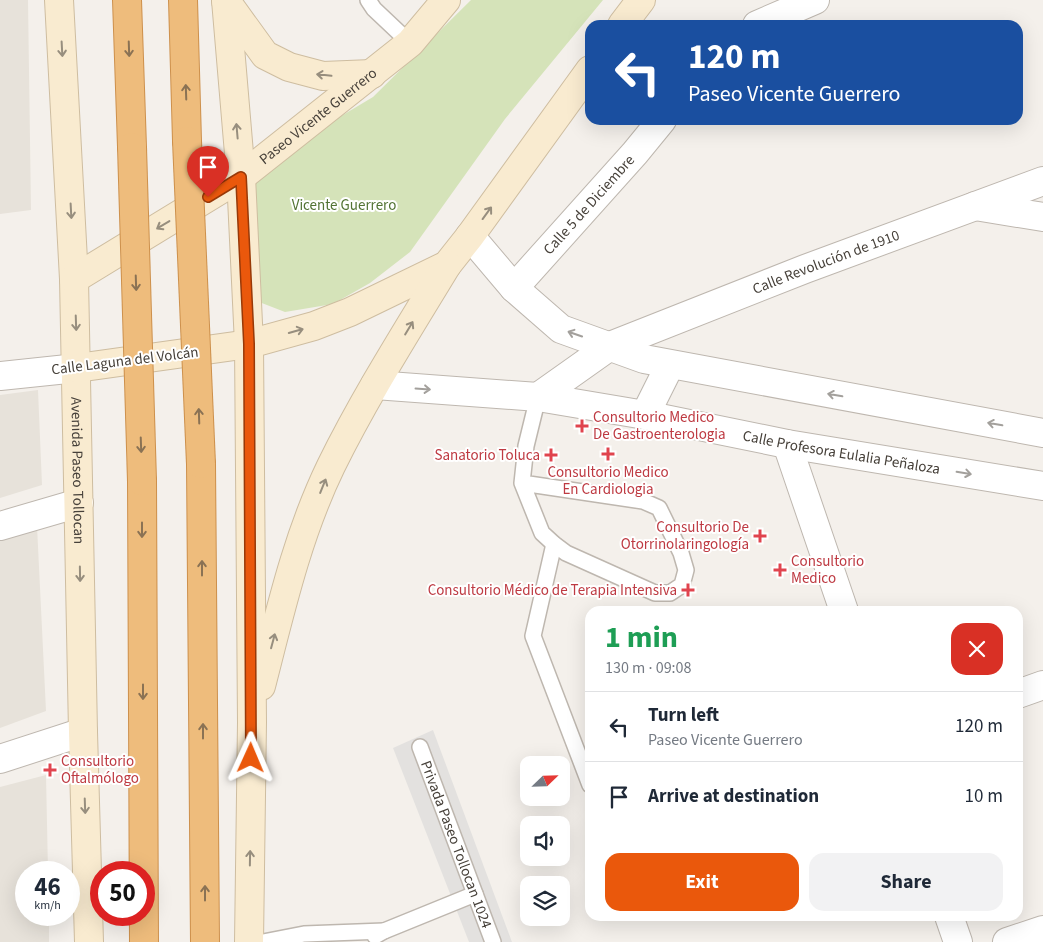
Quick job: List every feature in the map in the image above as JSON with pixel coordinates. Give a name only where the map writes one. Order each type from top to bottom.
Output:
[{"type":"highway","points":[[128,0],[142,481],[144,942]]},
{"type":"highway","points":[[183,0],[201,464],[205,942]]},
{"type":"main road","name":"Avenida Paseo Tollocan","points":[[59,0],[77,368],[82,732],[89,942]]},
{"type":"main road","points":[[226,0],[265,55],[289,67],[323,76],[372,74]]},
{"type":"main road","points":[[226,0],[241,177],[249,344],[252,722],[248,942]]},
{"type":"main road","name":"Paseo Vicente Guerrero","points":[[74,279],[241,177],[410,43],[446,0]]},
{"type":"main road","points":[[626,20],[640,0]]},
{"type":"main road","points":[[252,722],[294,557],[330,467],[375,385],[447,265],[585,77]]},
{"type":"main road","points":[[249,344],[314,326],[350,312],[447,265]]},
{"type":"main road","name":"Calle Laguna del Volcán","points":[[77,368],[249,344]]},
{"type":"street","points":[[769,20],[815,0]]},
{"type":"street","name":"Calle 5 de Diciembre","points":[[514,288],[658,125]]},
{"type":"street","name":"Calle Revolución de 1910","points":[[538,397],[610,346],[805,269],[1043,181]]},
{"type":"street","points":[[975,206],[1043,217]]},
{"type":"street","points":[[470,236],[514,288],[561,329],[644,359],[1043,433]]},
{"type":"street","points":[[645,415],[670,365]]},
{"type":"street","name":"Calle Laguna del Volcán","points":[[0,376],[77,368]]},
{"type":"street","name":"Calle Profesora Eulalia Peñaloza","points":[[375,385],[538,397],[645,415],[787,444],[1043,486]]},
{"type":"street","points":[[787,444],[842,606]]},
{"type":"street","points":[[0,526],[79,502]]},
{"type":"street","points":[[1023,692],[1043,685]]},
{"type":"street","points":[[0,759],[82,732]]},
{"type":"street","points":[[952,921],[958,942]]},
{"type":"street","points":[[1007,942],[1043,930]]},
{"type":"lane","points":[[368,0],[374,9],[410,43]]},
{"type":"lane","points":[[522,483],[644,501],[659,508],[681,552],[686,570],[682,585],[670,593],[655,593],[566,554],[542,533],[522,483],[526,446],[538,397]]},
{"type":"lane","points":[[554,544],[533,636],[585,771]]},
{"type":"lane","name":"Privada Paseo Tollocan 1024","points":[[420,747],[493,942]]},
{"type":"lane","points":[[365,942],[384,931],[475,894]]},
{"type":"lane","points":[[263,942],[304,934],[384,931]]},
{"type":"shaded area","points":[[0,0],[28,0],[31,210],[0,214]]},
{"type":"shaded area","points":[[38,390],[42,485],[0,498],[0,395]]},
{"type":"shaded area","points":[[37,526],[46,711],[0,728],[0,538]]},
{"type":"shaded area","points":[[433,730],[512,942],[469,942],[393,748]]},
{"type":"shaded area","points":[[46,775],[48,861],[15,861],[15,926],[49,926],[49,942],[0,942],[0,787]]},
{"type":"green space","name":"Vicente Guerrero","points":[[471,0],[603,0],[505,119],[410,252],[370,283],[333,304],[285,312],[254,300],[252,184],[296,143],[373,97]]},
{"type":"place","name":"Consultorio Medico De Gastroenterologia","points":[[582,426]]},
{"type":"place","name":"Consultorio Medico En Cardiologia","points":[[608,454]]},
{"type":"place","name":"Sanatorio Toluca","points":[[551,455]]},
{"type":"place","name":"Consultorio De Otorrinolaringología","points":[[760,536]]},
{"type":"place","name":"Consultorio Medico","points":[[780,570]]},
{"type":"place","name":"Consultorio Médico de Terapia Intensiva","points":[[688,590]]},
{"type":"place","name":"Consultorio Oftalmólogo","points":[[50,770]]},
{"type":"route","points":[[208,197],[241,177],[249,344],[251,758]]}]
